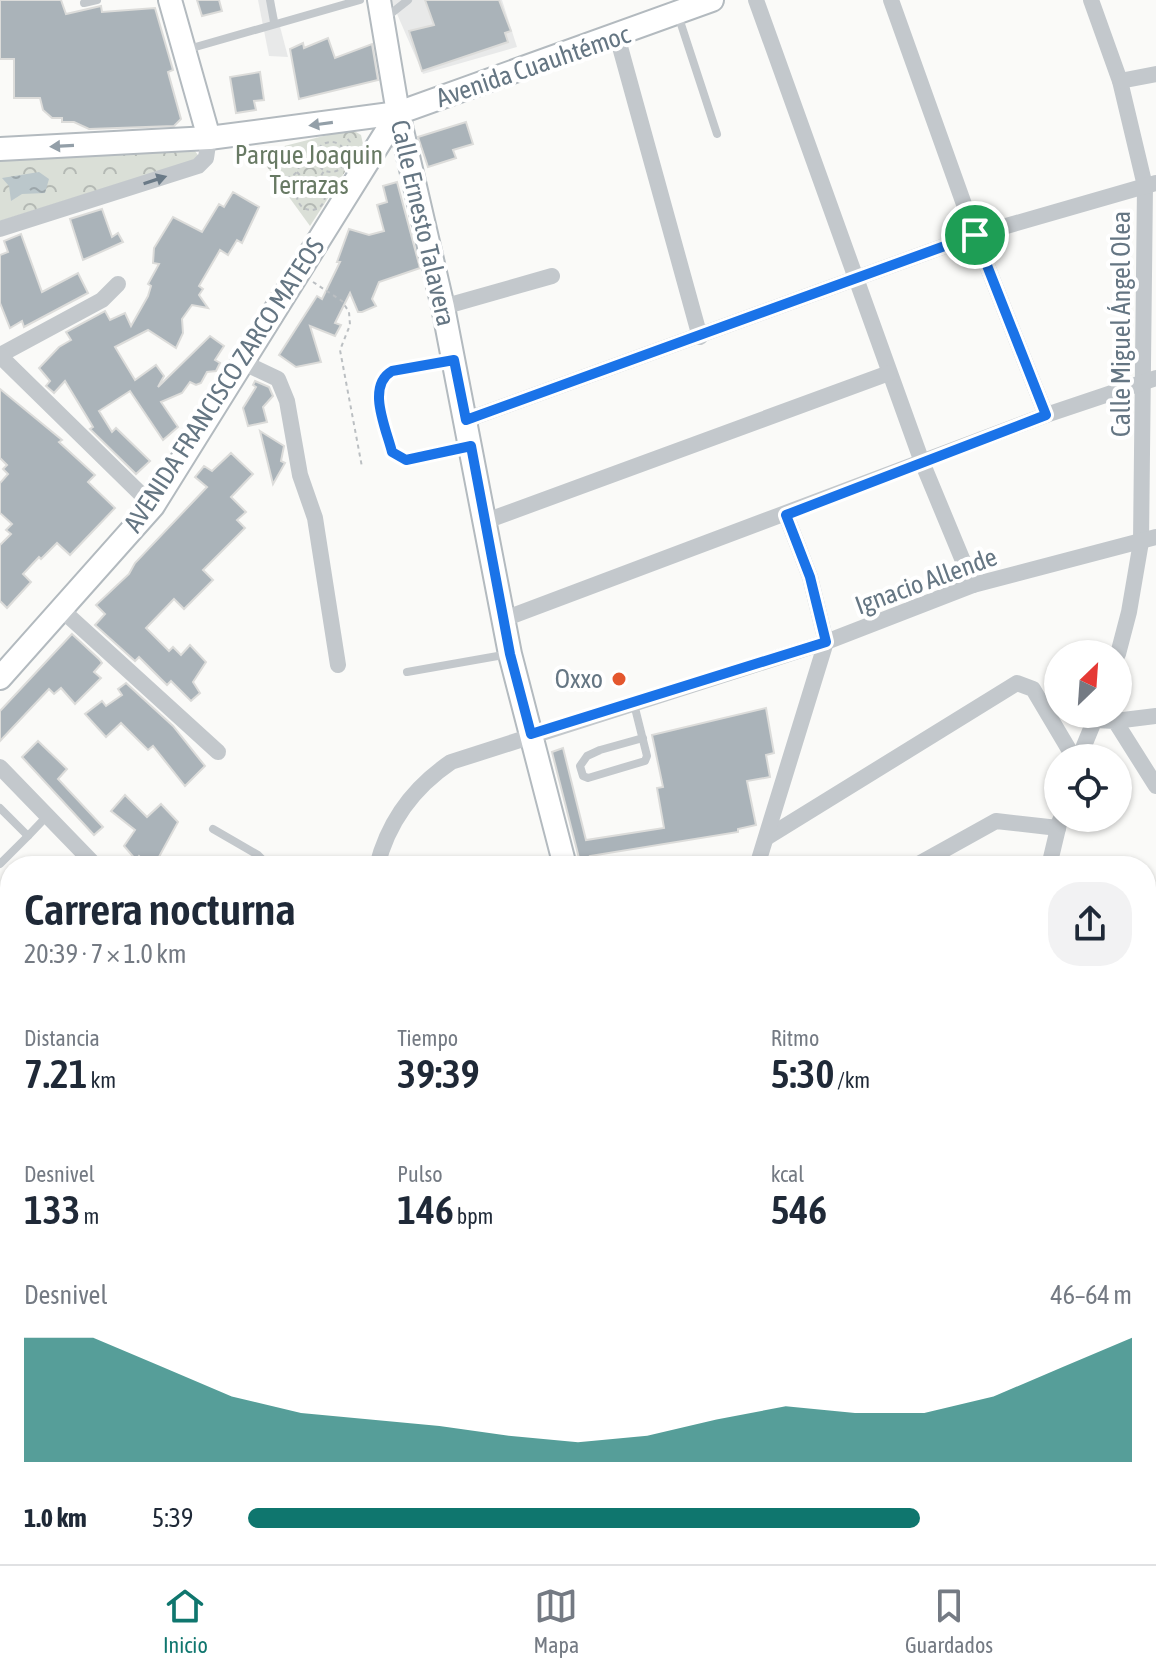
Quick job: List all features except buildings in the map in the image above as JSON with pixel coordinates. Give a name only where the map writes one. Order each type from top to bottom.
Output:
[{"type":"street","points":[[0,229],[198,166],[208,148],[170,0]]},
{"type":"street","name":"Avenida Cuauhtémoc","points":[[0,149],[208,148],[398,113],[712,0]]},
{"type":"street","points":[[756,0],[922,462],[973,585]]},
{"type":"street","points":[[891,0],[975,235],[1046,415]]},
{"type":"street","name":"Calle Miguel Ángel Olea","points":[[1091,0],[1120,81],[1150,185],[1149,540],[1122,640]]},
{"type":"street","name":"Calle Ernesto Talavera","points":[[381,10],[398,113],[454,360],[510,654],[562,856]]},
{"type":"street","points":[[617,36],[700,337]]},
{"type":"street","points":[[1120,81],[1156,74]]},
{"type":"street","name":"AVENIDA FRANCISCO ZARCO MATEOS","points":[[0,678],[153,506],[398,113]]},
{"type":"street","points":[[466,420],[975,235],[1150,185]]},
{"type":"street","points":[[443,307],[552,276]]},
{"type":"street","points":[[118,284],[102,300],[0,356],[153,506]]},
{"type":"street","points":[[242,362],[278,379],[287,401],[300,475],[315,518],[338,665]]},
{"type":"street","points":[[486,521],[889,373]]},
{"type":"street","points":[[504,619],[1046,415],[1150,381]]},
{"type":"street","points":[[760,856],[826,642],[810,577],[786,515]]},
{"type":"street","name":"Ignacio Allende","points":[[381,856],[400,811],[425,781],[451,762],[826,642],[973,585],[1149,540]]},
{"type":"street","points":[[62,610],[218,752]]},
{"type":"street","points":[[766,838],[1017,683],[1033,689],[1068,744]]},
{"type":"street","points":[[1132,719],[1156,716]]},
{"type":"street","points":[[1119,728],[1156,786]]},
{"type":"street","points":[[0,767],[86,856]]},
{"type":"street","points":[[933,856],[996,821],[1044,822]]},
{"type":"street","points":[[1052,856],[1058,832]]},
{"type":"lane","points":[[84,3],[97,0]]},
{"type":"lane","points":[[270,0],[274,22]]},
{"type":"lane","points":[[184,51],[274,22],[360,0]]},
{"type":"lane","points":[[381,10],[408,0]]},
{"type":"lane","points":[[678,14],[717,134]]},
{"type":"lane","points":[[454,360],[392,371],[383,376],[377,390],[392,452],[397,457],[406,460],[471,446]]},
{"type":"lane","points":[[407,672],[510,654]]},
{"type":"lane","points":[[634,704],[643,738],[647,756],[643,764],[583,776],[580,766],[587,756],[643,738]]},
{"type":"lane","points":[[0,808],[28,836]]},
{"type":"lane","points":[[8,856],[47,816]]},
{"type":"lane","points":[[213,829],[259,856]]},
{"type":"path","points":[[327,142],[337,143],[345,150],[346,159],[342,167],[334,172],[324,170],[316,158],[319,148],[327,142]]},
{"type":"path","points":[[300,162],[289,153],[276,160],[279,174],[287,177],[297,172],[300,162],[316,158]]},
{"type":"path","points":[[316,183],[324,170]]},
{"type":"path","points":[[297,172],[307,182]]},
{"type":"path","points":[[307,182],[316,183],[323,189],[325,198],[321,206],[313,211],[303,209],[296,197],[299,187],[307,182]]},
{"type":"path","points":[[297,272],[342,301],[349,312],[350,325],[340,350],[362,467]]},
{"type":"shaded area","points":[[258,0],[273,0],[288,57],[269,56]]},
{"type":"shaded area","points":[[391,0],[502,0],[517,47],[423,74]]},
{"type":"green space","name":"Parque Joaquin Terrazas","points":[[351,129],[361,135],[363,144],[310,226],[257,153]]},
{"type":"green space","points":[[195,151],[200,158],[0,221],[0,161],[65,154]]},
{"type":"water","points":[[39,172],[49,179],[45,193],[22,194],[11,201],[9,186],[2,178]]},
{"type":"place","name":"Oxxo","points":[[619,679]]},
{"type":"route","points":[[975,235],[1046,415],[786,515],[810,577],[826,642],[531,734],[510,654],[471,446],[406,460],[397,457],[392,452],[377,390],[383,376],[392,371],[454,360],[466,420],[975,235]]}]
